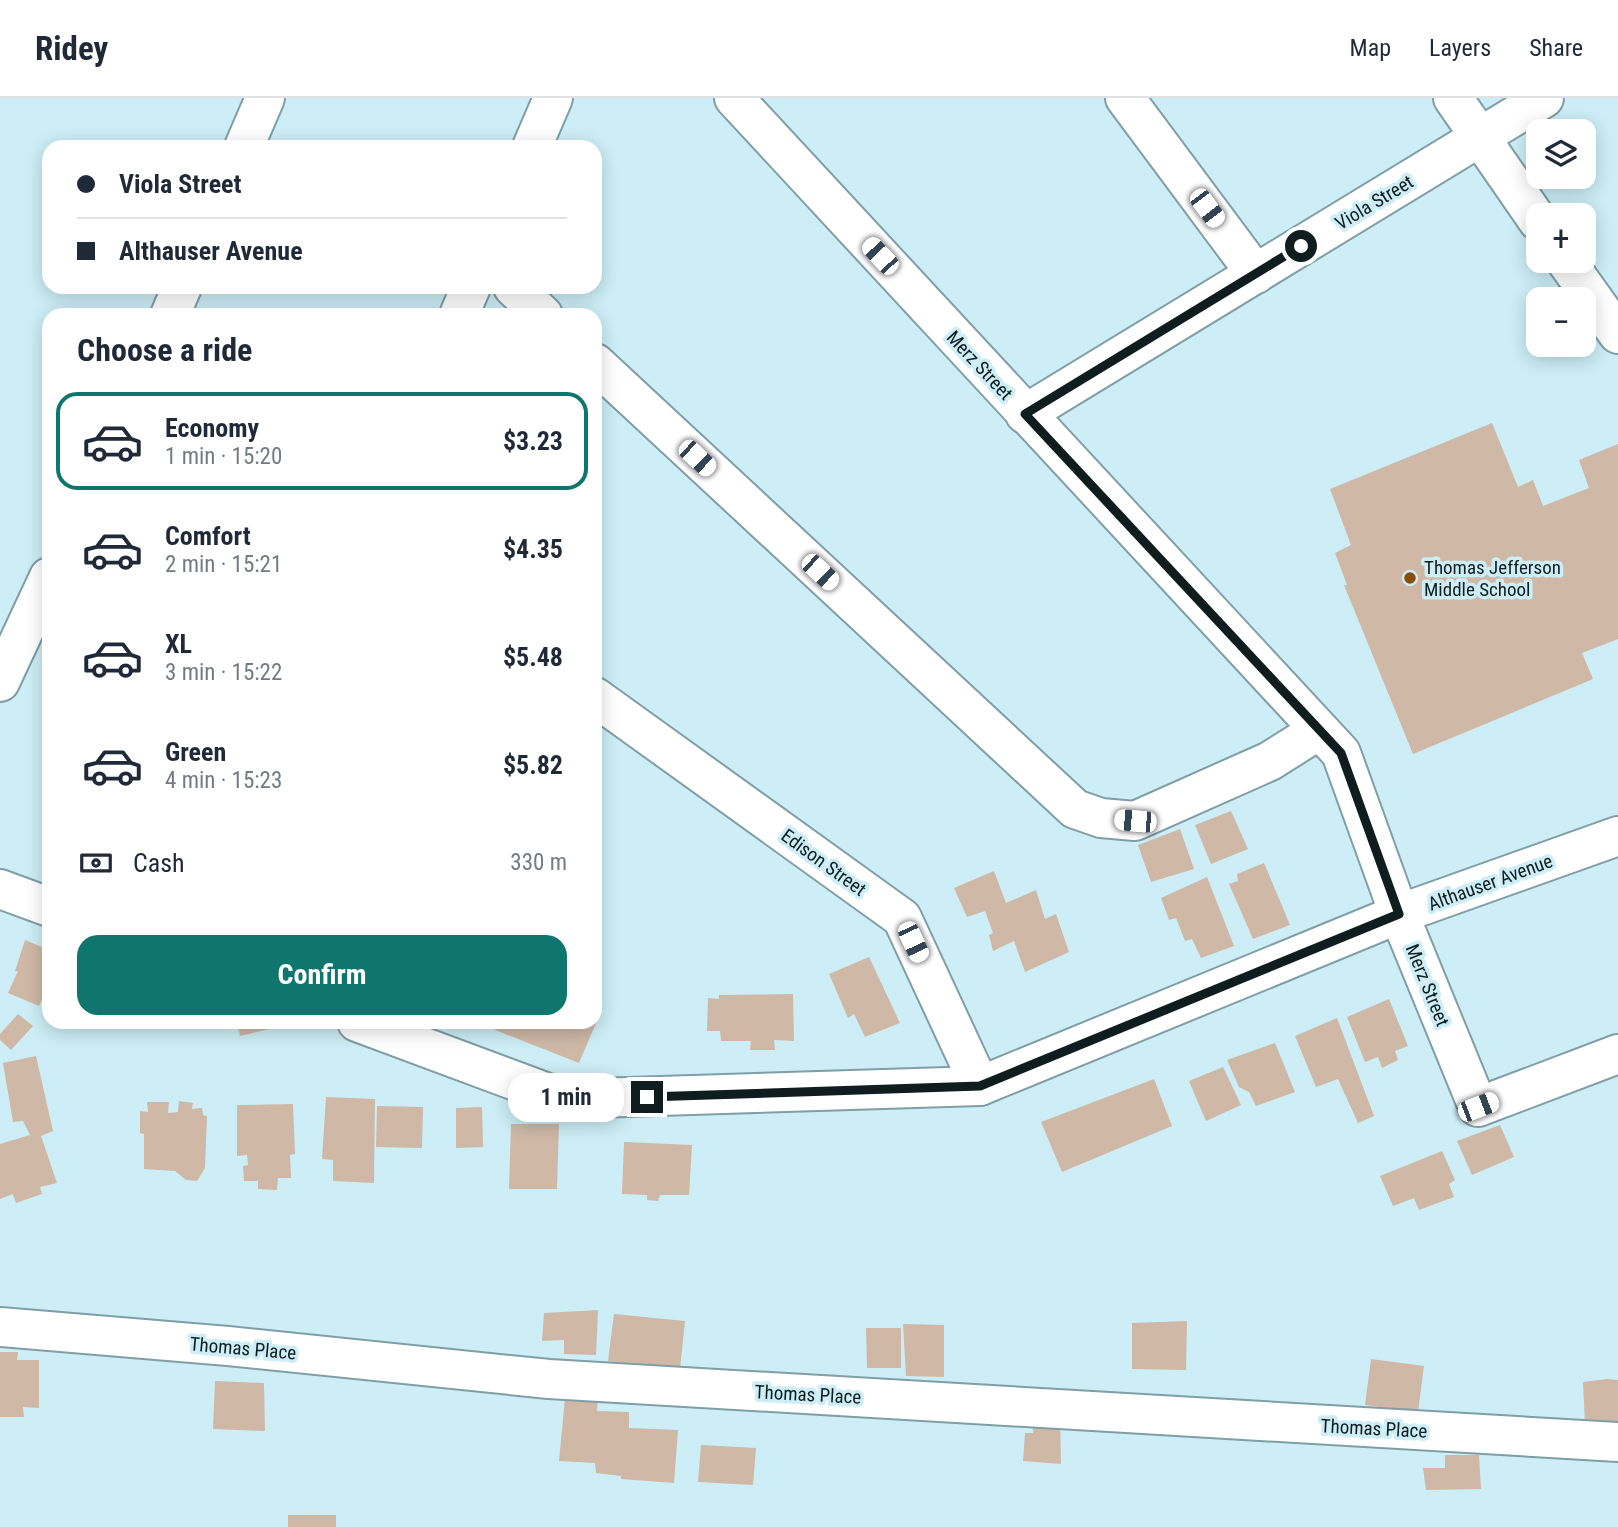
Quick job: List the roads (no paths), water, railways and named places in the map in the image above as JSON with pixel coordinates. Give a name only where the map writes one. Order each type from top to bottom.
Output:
[{"type":"street","points":[[247,140],[265,98]]},
{"type":"street","points":[[534,140],[553,98]]},
{"type":"street","name":"Merz Street","points":[[734,98],[1341,753],[1399,914],[1478,1107],[1618,1054]]},
{"type":"street","points":[[1125,98],[1256,274]]},
{"type":"street","points":[[1453,98],[1526,204]]},
{"type":"street","name":"Viola Street","points":[[1025,414],[1544,98]]},
{"type":"street","points":[[1575,273],[1618,334]]},
{"type":"street","points":[[520,294],[536,308]]},
{"type":"street","points":[[602,370],[1074,808],[1101,818],[1135,821],[1270,761],[1319,730]]},
{"type":"street","points":[[0,682],[42,592]]},
{"type":"street","name":"Edison Street","points":[[602,702],[902,918],[980,1086]]},
{"type":"street","name":"Althauser Avenue","points":[[376,1029],[564,1099],[980,1086],[1399,914],[1618,836]]},
{"type":"street","points":[[0,888],[42,904]]},
{"type":"street","name":"Thomas Place","points":[[0,1327],[228,1346],[549,1379],[1618,1442]]},
{"type":"place","name":"Thomas Jefferson Middle School","points":[[1410,578]]}]
